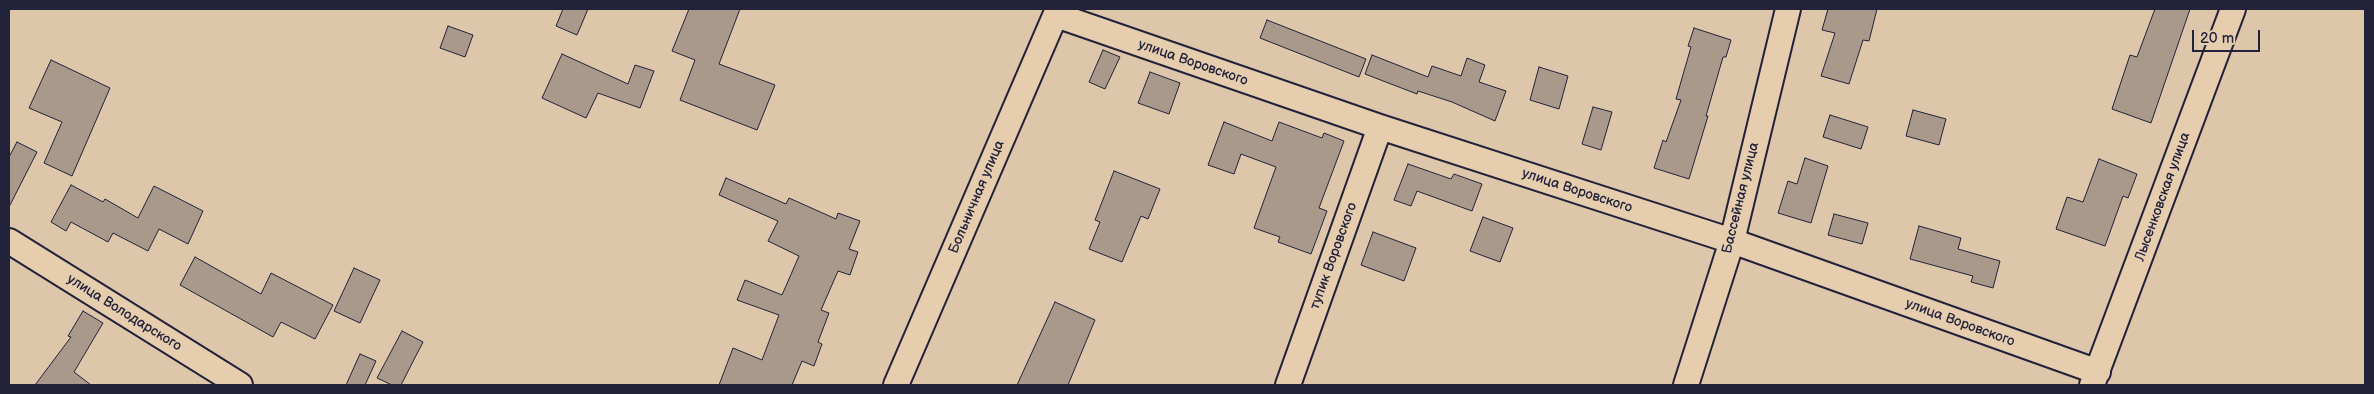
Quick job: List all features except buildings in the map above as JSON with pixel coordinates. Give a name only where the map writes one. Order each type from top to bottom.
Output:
[{"type":"street","name":"Бассейная улица","points":[[1686,385],[1732,241],[1788,9]]},
{"type":"street","name":"Лысенковская улица","points":[[2095,379],[2233,9]]},
{"type":"street","name":"улица Воровского","points":[[1057,12],[1380,127],[1732,241],[2095,379]]},
{"type":"street","name":"Больничная улица","points":[[896,385],[1057,12]]},
{"type":"street","name":"тупик Воровского","points":[[1288,385],[1380,127]]},
{"type":"street","name":"улица Володарского","points":[[9,241],[240,385]]}]
